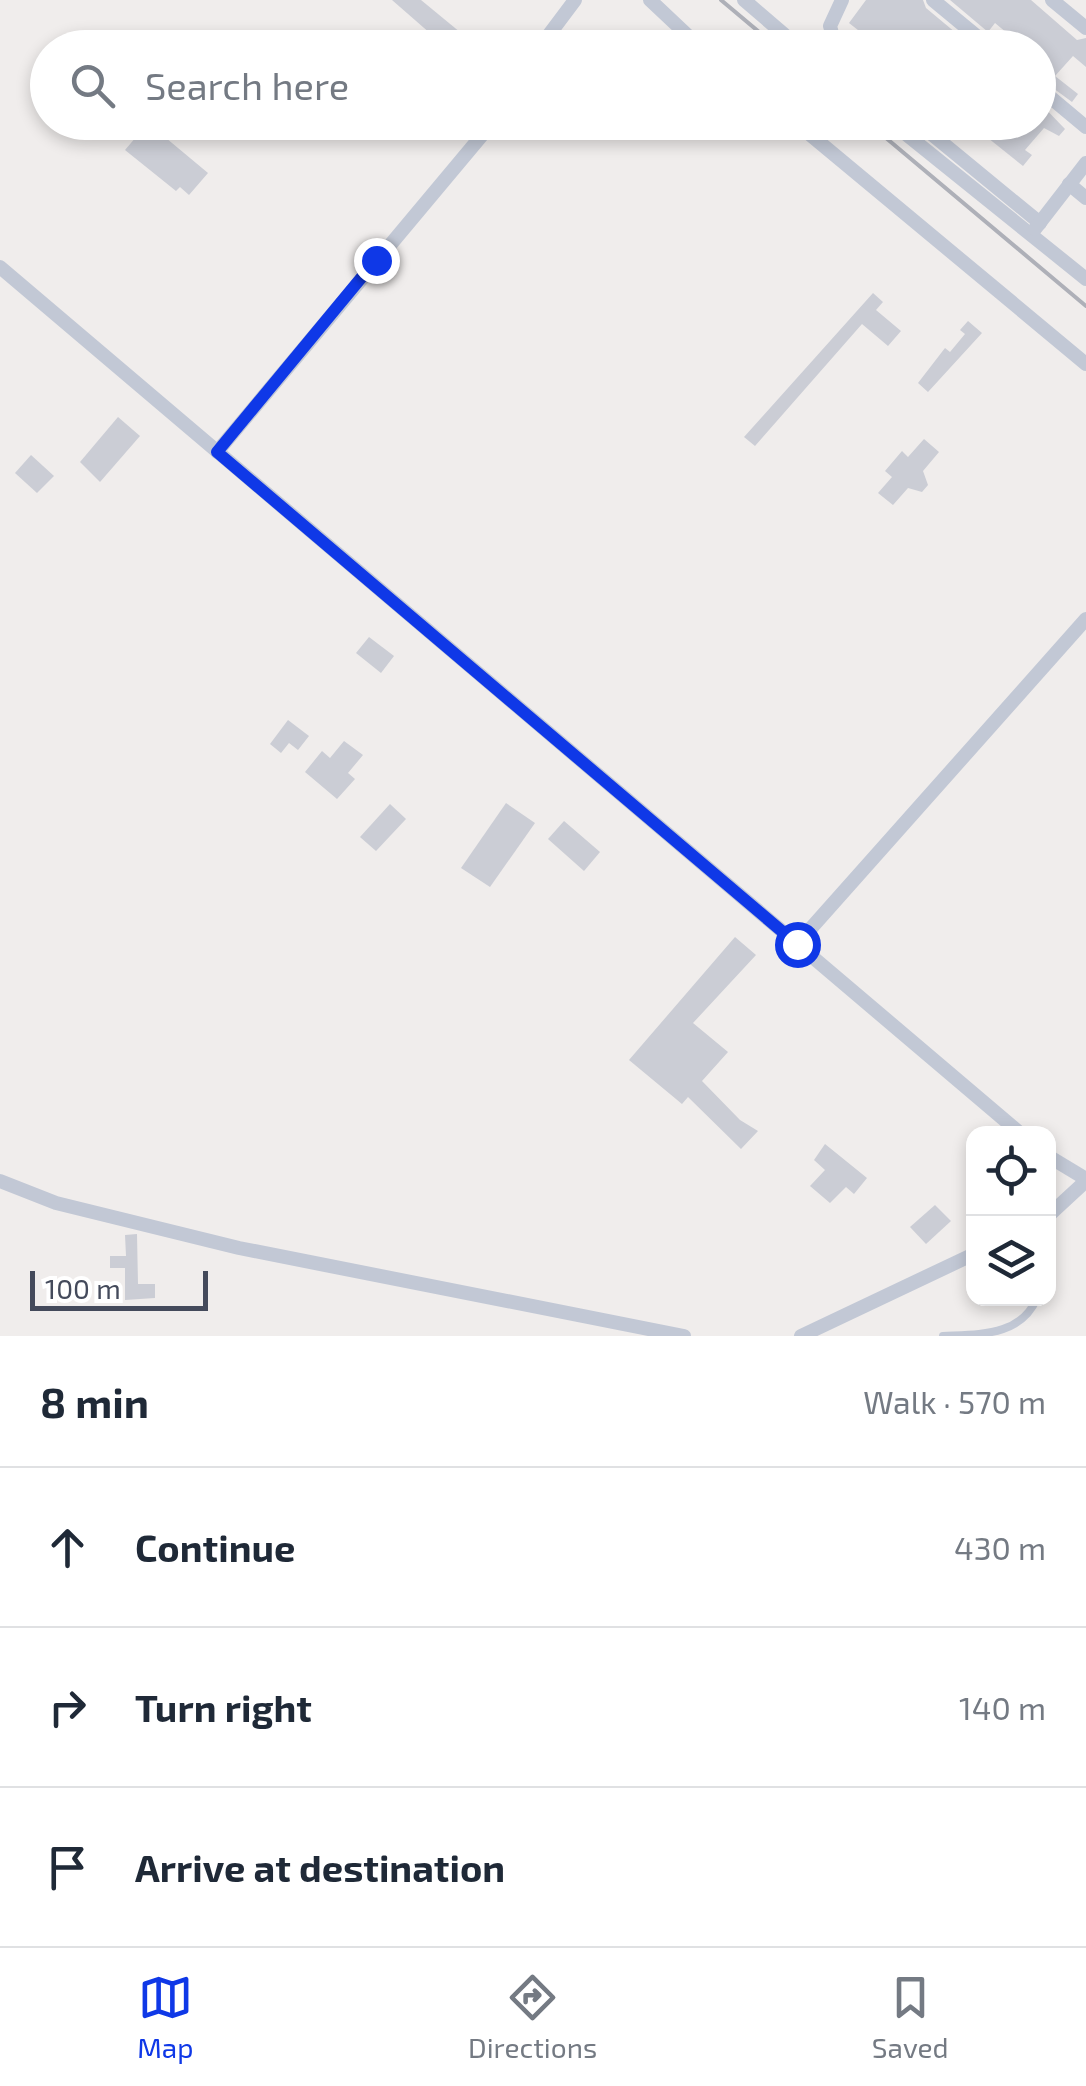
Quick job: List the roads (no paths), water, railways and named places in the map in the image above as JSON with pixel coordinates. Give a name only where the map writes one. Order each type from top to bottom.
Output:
[{"type":"street","points":[[552,30],[575,0]]},
{"type":"street","points":[[650,0],[682,30]]},
{"type":"street","points":[[744,0],[779,30]]},
{"type":"street","points":[[831,30],[842,0]]},
{"type":"street","points":[[934,0],[969,30]]},
{"type":"street","points":[[1052,0],[1086,28]]},
{"type":"street","points":[[1056,102],[1086,127]]},
{"type":"street","points":[[217,452],[478,140]]},
{"type":"street","points":[[817,140],[1086,364]]},
{"type":"street","points":[[913,140],[1086,280]]},
{"type":"street","points":[[939,140],[1040,223]]},
{"type":"street","points":[[1029,237],[1086,163]]},
{"type":"street","points":[[1069,184],[1086,198]]},
{"type":"street","points":[[0,267],[1012,1126]]},
{"type":"street","points":[[797,944],[1086,619]]},
{"type":"street","points":[[1056,1161],[1086,1180],[1056,1208]]},
{"type":"street","points":[[0,1182],[56,1203],[239,1248],[675,1335]]},
{"type":"street","points":[[801,1336],[966,1258]]},
{"type":"lane","points":[[943,1336],[1002,1332],[1019,1326],[1032,1306]]},
{"type":"railway","points":[[721,0],[757,30]]},
{"type":"railway","points":[[888,140],[1086,306]]}]
